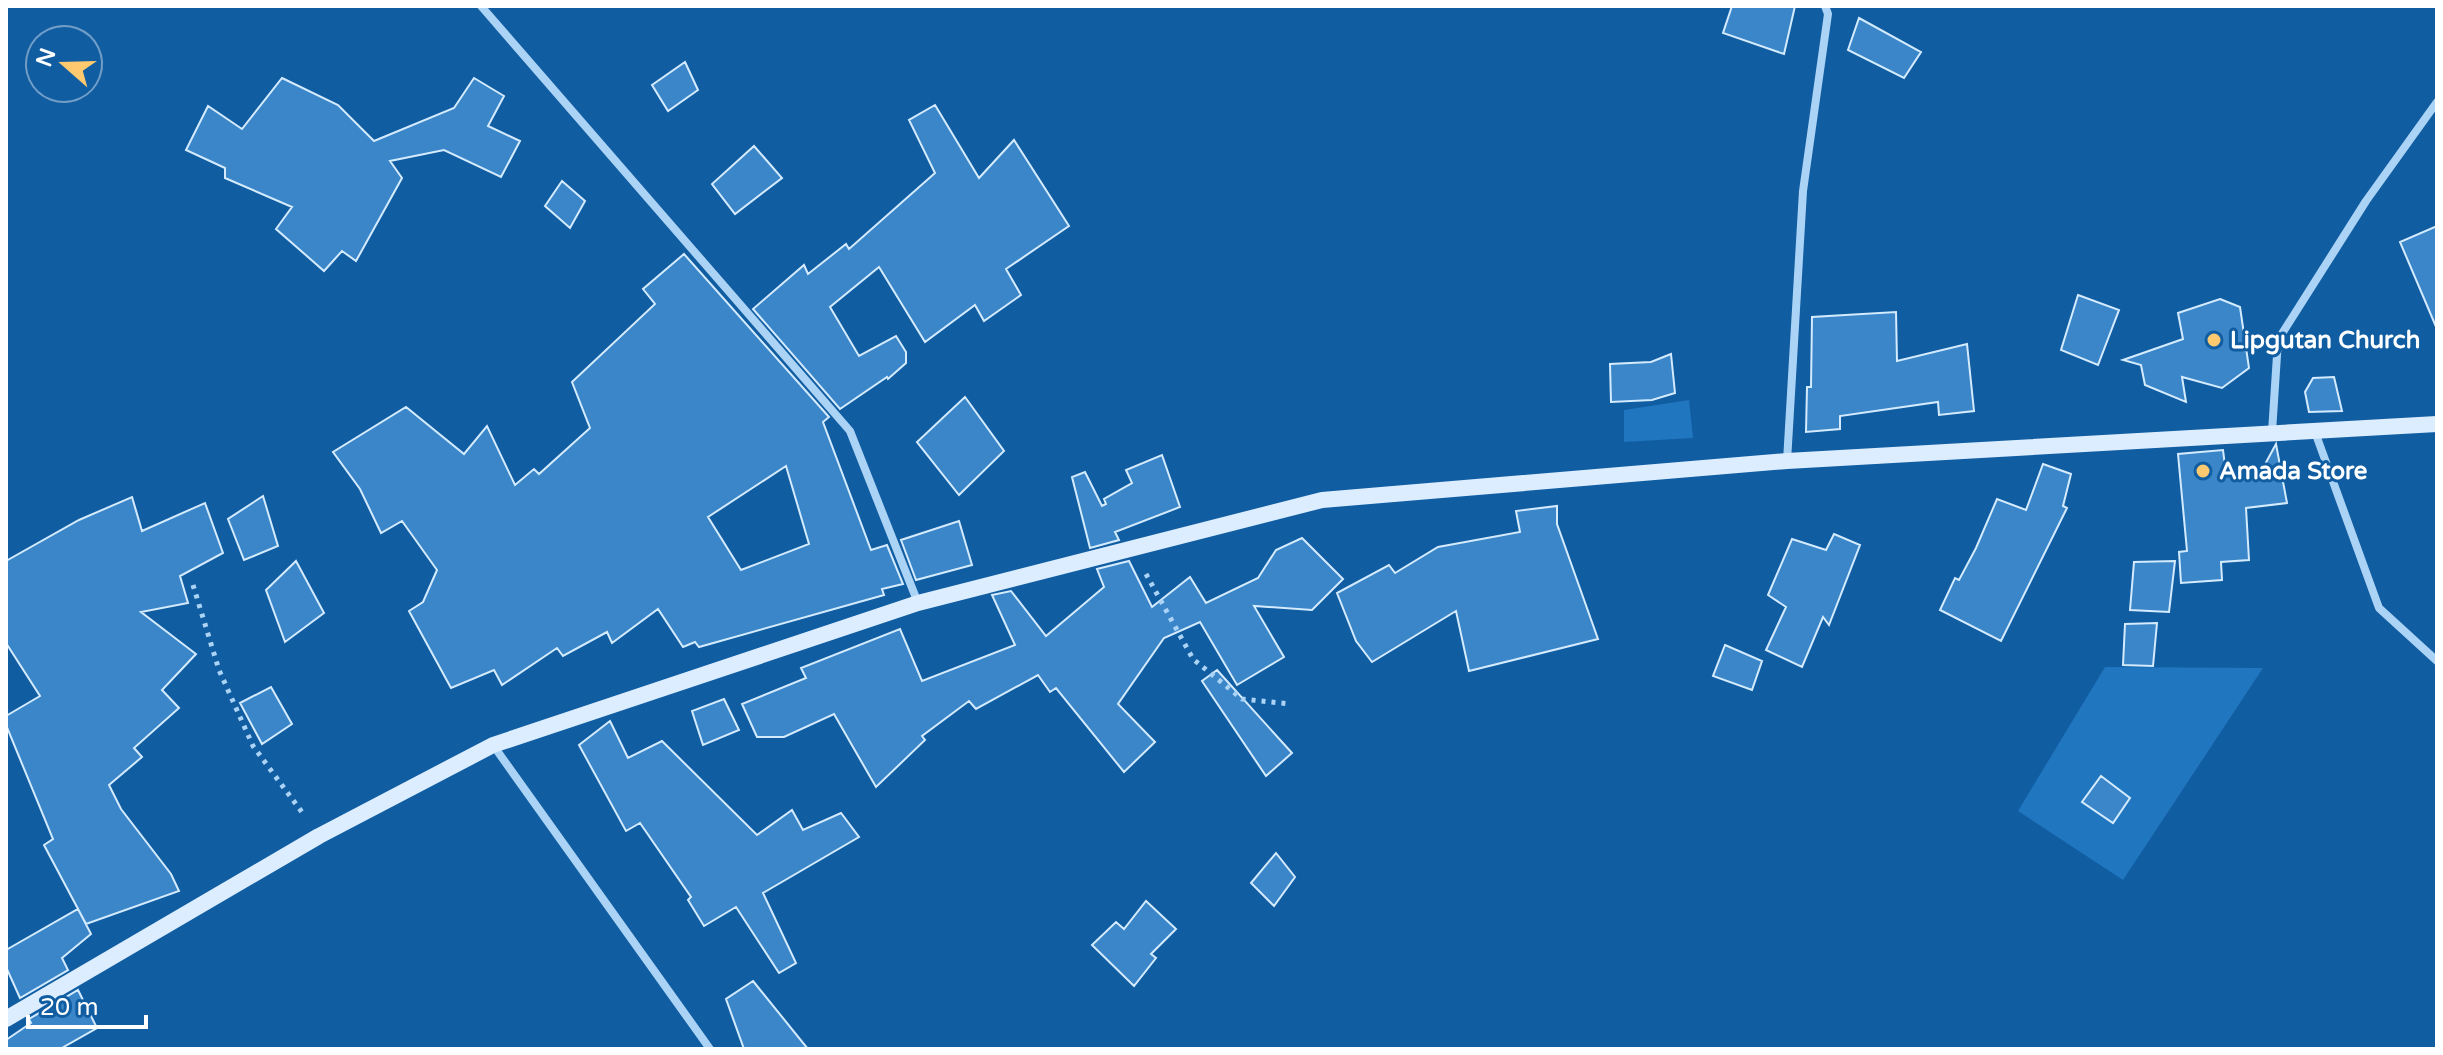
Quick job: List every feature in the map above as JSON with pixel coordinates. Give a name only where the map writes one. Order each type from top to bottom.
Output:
[{"type":"street","points":[[481,6],[850,431],[918,603]]},
{"type":"street","points":[[1787,461],[1803,191],[1828,14],[1825,6]]},
{"type":"street","points":[[2272,432],[2278,340],[2366,201],[2437,102]]},
{"type":"street","points":[[6,1019],[319,836],[493,745],[918,603],[1322,500],[1787,461],[2437,424]]},
{"type":"street","points":[[2315,432],[2379,608],[2437,661]]},
{"type":"street","points":[[493,745],[710,1049]]},
{"type":"path","points":[[1133,548],[1193,659],[1242,699],[1291,704]]},
{"type":"path","points":[[193,585],[219,670],[253,746],[319,836]]},
{"type":"shaded area","points":[[1689,400],[1693,438],[1624,442],[1624,410]]},
{"type":"shaded area","points":[[2105,667],[2263,668],[2123,880],[2018,811]]},
{"type":"building","points":[[1732,6],[1795,6],[1784,54],[1723,33]]},
{"type":"building","points":[[1859,18],[1921,52],[1904,78],[1848,50]]},
{"type":"building","points":[[685,62],[698,90],[668,111],[652,85]]},
{"type":"building","points":[[282,78],[338,105],[374,141],[454,108],[474,78],[504,96],[488,126],[520,141],[501,177],[444,150],[390,161],[402,178],[356,261],[342,251],[324,271],[276,229],[292,207],[225,178],[225,168],[186,150],[208,106],[242,129]]},
{"type":"building","points":[[935,105],[979,178],[1014,140],[1069,226],[1006,269],[1021,295],[984,321],[975,305],[925,342],[879,267],[830,307],[859,356],[896,336],[906,352],[906,363],[888,379],[840,409],[753,309],[804,265],[808,274],[846,244],[849,249],[935,173],[909,120]]},
{"type":"building","points":[[754,146],[782,178],[735,214],[712,184]]},
{"type":"building","points":[[562,181],[585,201],[570,228],[545,206]]},
{"type":"building","points":[[2437,226],[2437,329],[2400,242]]},
{"type":"building","points":[[684,254],[829,417],[823,422],[871,550],[887,545],[903,584],[882,589],[884,595],[699,647],[695,642],[683,647],[658,609],[612,643],[607,632],[563,656],[557,648],[502,685],[494,670],[451,688],[409,611],[423,602],[437,570],[402,521],[381,533],[360,489],[333,452],[406,407],[464,454],[487,426],[515,485],[534,469],[539,474],[590,428],[572,382],[655,304],[643,289]],"holes":[[[786,466],[809,544],[741,570],[708,517]]]},
{"type":"building","points":[[2078,295],[2119,310],[2098,365],[2061,350]]},
{"type":"building","name":"Lipgutan Church","points":[[2220,299],[2240,307],[2249,368],[2222,388],[2182,377],[2186,402],[2145,385],[2141,365],[2123,360],[2183,339],[2178,313]]},
{"type":"building","points":[[1896,312],[1897,361],[1967,344],[1974,411],[1939,415],[1938,402],[1840,416],[1840,429],[1806,432],[1807,387],[1811,387],[1812,317]]},
{"type":"building","points":[[1671,354],[1675,393],[1652,400],[1611,402],[1610,364],[1651,362]]},
{"type":"building","points":[[2334,377],[2342,411],[2309,412],[2305,392],[2313,378]]},
{"type":"building","points":[[965,397],[1004,451],[959,495],[917,442]]},
{"type":"building","points":[[2276,444],[2287,503],[2246,508],[2249,560],[2221,562],[2222,580],[2181,583],[2179,552],[2187,551],[2178,454],[2223,450],[2226,473],[2263,465],[2263,468]]},
{"type":"building","points":[[1162,455],[1180,507],[1115,532],[1119,540],[1090,548],[1072,477],[1085,472],[1102,506],[1106,504],[1104,499],[1132,483],[1126,470]]},
{"type":"building","points":[[2043,464],[2071,474],[2063,506],[2067,508],[2001,641],[1940,610],[1955,578],[1959,580],[1976,548],[1997,499],[2026,510]]},
{"type":"building","points":[[263,496],[278,546],[244,560],[228,519]]},
{"type":"building","points":[[132,497],[142,531],[205,503],[223,553],[180,576],[188,603],[141,612],[196,654],[162,690],[179,708],[134,748],[142,757],[109,785],[121,809],[171,874],[179,891],[86,924],[44,845],[53,839],[6,725],[6,716],[40,696],[6,643],[6,561],[79,520]]},
{"type":"building","points":[[1557,506],[1557,524],[1598,639],[1469,671],[1456,611],[1372,662],[1356,641],[1337,593],[1389,565],[1395,573],[1438,547],[1520,532],[1516,511]]},
{"type":"building","points":[[959,521],[972,565],[916,580],[901,540]]},
{"type":"building","points":[[1834,534],[1860,545],[1829,625],[1823,617],[1802,667],[1766,650],[1786,607],[1768,595],[1792,539],[1826,550]]},
{"type":"building","points":[[1302,538],[1343,579],[1312,610],[1254,606],[1284,657],[1237,685],[1200,622],[1164,638],[1118,704],[1155,742],[1124,772],[1056,688],[1050,692],[1038,675],[976,709],[969,701],[922,736],[925,740],[876,787],[834,714],[784,737],[757,737],[742,704],[806,678],[801,668],[900,629],[922,681],[1015,645],[992,595],[1011,591],[1046,636],[1104,587],[1097,569],[1129,561],[1152,607],[1190,577],[1206,603],[1258,578],[1276,550]]},
{"type":"building","points":[[296,561],[324,613],[285,642],[266,590]]},
{"type":"building","points":[[2175,561],[2169,612],[2130,610],[2134,562]]},
{"type":"building","points":[[2157,623],[2153,666],[2123,665],[2125,624]]},
{"type":"building","points":[[1725,645],[1762,661],[1752,690],[1713,676]]},
{"type":"building","points":[[1217,670],[1292,753],[1266,776],[1202,681]]},
{"type":"building","points":[[271,687],[292,724],[262,744],[240,703]]},
{"type":"building","points":[[724,699],[739,730],[703,745],[692,711]]},
{"type":"building","points":[[610,721],[628,758],[662,741],[757,835],[792,810],[803,830],[841,813],[859,837],[763,893],[796,963],[779,973],[736,907],[704,926],[688,900],[691,897],[640,823],[626,831],[579,745]]},
{"type":"building","points":[[2101,776],[2130,798],[2113,823],[2082,802]]},
{"type":"building","points":[[1276,853],[1295,877],[1274,906],[1251,883]]},
{"type":"building","points":[[1146,901],[1176,929],[1151,954],[1156,958],[1134,986],[1092,945],[1116,922],[1124,929]]},
{"type":"building","points":[[78,909],[91,934],[62,958],[68,970],[20,998],[6,967],[6,950]]},
{"type":"building","points":[[753,981],[808,1049],[744,1049],[726,999]]},
{"type":"building","points":[[78,990],[97,1028],[60,1049],[6,1049],[6,1040],[31,1023],[29,1019]]},
{"type":"place","name":"Lipgutan Church","points":[[2214,340]]},
{"type":"place","name":"Amada Store","points":[[2203,471]]}]
